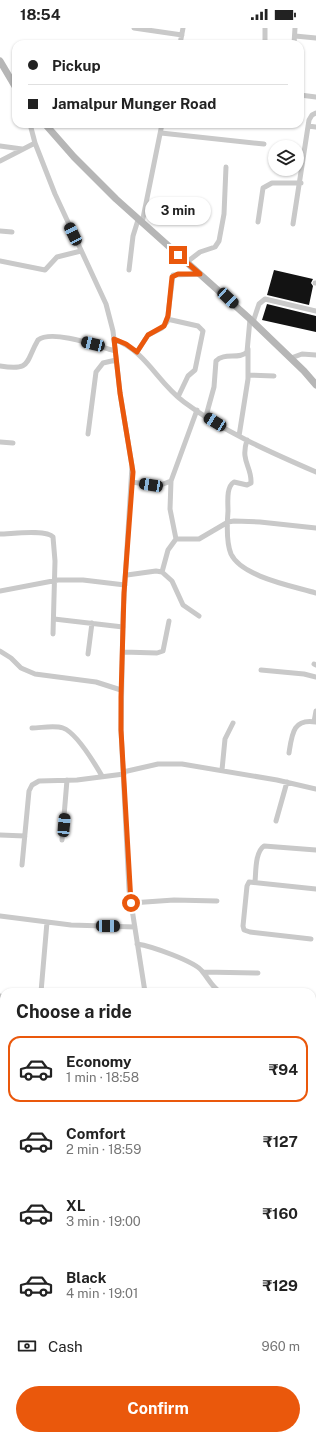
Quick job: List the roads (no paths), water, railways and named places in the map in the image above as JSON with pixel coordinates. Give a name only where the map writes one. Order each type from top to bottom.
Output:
[{"type":"street","points":[[134,28],[182,35]]},
{"type":"street","points":[[181,40],[183,28]]},
{"type":"street","points":[[265,28],[265,40]]},
{"type":"street","points":[[294,40],[295,28]]},
{"type":"street","points":[[295,36],[316,38]]},
{"type":"street","points":[[0,61],[12,81]]},
{"type":"street","points":[[304,96],[316,97]]},
{"type":"street","points":[[294,224],[308,126],[310,117],[316,113]]},
{"type":"street","points":[[308,126],[316,128]]},
{"type":"street","points":[[31,128],[34,143],[55,194],[106,304],[114,339],[132,466],[123,627],[121,730],[131,903],[144,988]]},
{"type":"street","points":[[49,128],[90,174],[140,221],[251,320],[291,358],[316,385]]},
{"type":"street","points":[[129,270],[132,236],[140,221],[161,128]]},
{"type":"street","points":[[160,133],[264,144]]},
{"type":"street","points":[[0,161],[34,143]]},
{"type":"street","points":[[0,146],[22,149]]},
{"type":"street","points":[[187,262],[200,252],[214,247],[220,241],[224,214],[226,167]]},
{"type":"street","points":[[258,222],[263,188],[272,183],[301,183]]},
{"type":"street","points":[[0,231],[12,232]]},
{"type":"street","points":[[0,261],[45,270],[58,258],[81,252]]},
{"type":"street","points":[[137,352],[148,335],[164,326],[168,319],[172,277],[178,274],[200,274]]},
{"type":"street","points":[[239,436],[248,375],[248,348],[251,320],[259,304],[265,299],[316,311]]},
{"type":"street","points":[[168,319],[198,326],[203,331],[195,370],[188,376],[178,397]]},
{"type":"street","points":[[0,366],[16,368],[26,364],[31,357],[38,340],[44,336],[61,337],[115,351]]},
{"type":"street","points":[[114,339],[126,344],[137,352],[178,397],[206,416],[239,436],[316,472]]},
{"type":"street","points":[[206,416],[214,387],[216,361],[221,357],[244,355],[248,348]]},
{"type":"street","points":[[291,358],[302,354],[316,355]]},
{"type":"street","points":[[88,434],[96,372],[103,363],[116,360]]},
{"type":"street","points":[[248,375],[274,376]]},
{"type":"street","points":[[162,572],[168,550],[176,539],[170,509],[171,481],[197,410]]},
{"type":"street","points":[[247,440],[244,457],[251,483],[247,485],[238,482],[232,484],[229,493],[228,522],[230,550],[232,556],[240,565],[261,576],[316,593]]},
{"type":"street","points":[[0,442],[13,443]]},
{"type":"street","points":[[132,482],[158,486],[171,481]]},
{"type":"street","points":[[176,539],[199,539],[228,522],[260,522],[316,528]]},
{"type":"street","points":[[0,534],[31,533],[51,535],[55,546],[53,581],[53,634]]},
{"type":"street","points":[[127,575],[156,571],[162,572],[172,581],[183,605],[199,616]]},
{"type":"street","points":[[0,591],[53,581],[83,580],[125,585]]},
{"type":"street","points":[[54,618],[123,627]]},
{"type":"street","points":[[123,652],[157,653],[163,651],[170,621]]},
{"type":"street","points":[[88,654],[92,623]]},
{"type":"street","points":[[0,652],[11,658],[21,668],[35,674],[96,682],[121,690]]},
{"type":"street","points":[[261,670],[304,674],[316,677]]},
{"type":"street","points":[[289,753],[292,734],[297,725],[303,721],[315,722],[316,711]]},
{"type":"street","points":[[222,770],[225,739],[233,723]]},
{"type":"street","points":[[32,728],[58,727],[68,731],[92,760],[102,776]]},
{"type":"street","points":[[22,865],[30,787],[39,781],[67,780],[102,776],[124,773],[158,764],[170,764],[222,770],[316,789]]},
{"type":"street","points":[[62,840],[67,780]]},
{"type":"street","points":[[276,821],[287,782]]},
{"type":"street","points":[[0,835],[25,836]]},
{"type":"street","points":[[255,882],[260,850],[264,846],[316,850]]},
{"type":"street","points":[[311,939],[258,934],[244,930],[247,886],[249,882],[255,882],[316,889]]},
{"type":"street","points":[[131,903],[174,900],[217,901]]},
{"type":"street","points":[[0,916],[47,922],[135,926]]},
{"type":"street","points":[[41,988],[47,922]]},
{"type":"street","points":[[137,944],[158,949],[197,967],[203,972],[210,985],[214,988]]},
{"type":"street","points":[[203,972],[258,973]]},
{"type":"street","points":[[260,1440],[273,1440]]}]
